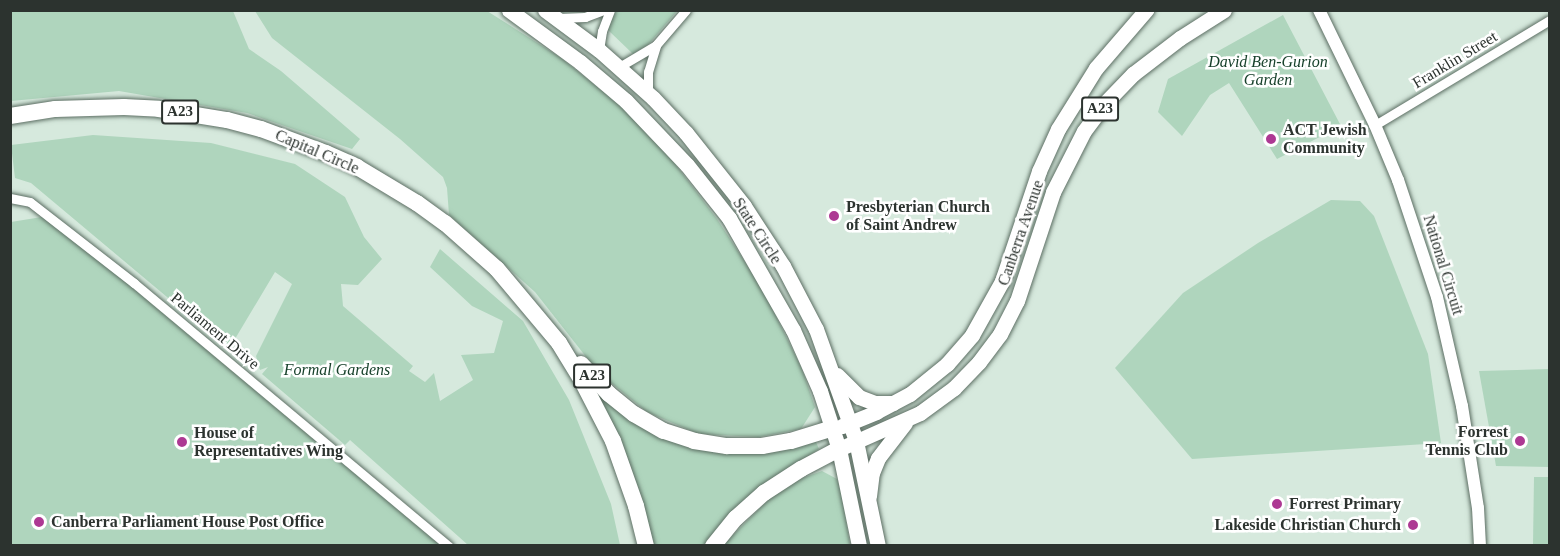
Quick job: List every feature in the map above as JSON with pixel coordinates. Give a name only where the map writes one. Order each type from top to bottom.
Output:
[{"type":"highway","name":"Capital Circle","points":[[10,116],[90,107],[136,108],[193,114],[261,129],[342,160],[417,203],[471,246],[520,295],[559,343]]},
{"type":"highway","name":"A23","points":[[559,343],[629,411],[660,429],[688,439],[727,446],[762,446],[785,443],[833,428]]},
{"type":"highway","points":[[559,343],[581,379],[613,441],[636,506],[646,546]]},
{"type":"highway","points":[[713,546],[736,518],[759,497],[801,469],[839,449]]},
{"type":"main road","name":"State Circle","points":[[509,10],[598,75],[670,146],[729,218],[774,292],[812,372],[839,449],[859,546]]},
{"type":"main road","name":"Canberra Avenue","points":[[833,428],[851,423],[896,403],[947,364],[985,315],[1004,275],[1039,171],[1058,129],[1096,68],[1146,10]]},
{"type":"main road","name":"Canberra Avenue","points":[[839,449],[907,421],[958,384],[1000,334],[1019,296],[1057,180],[1073,149],[1098,112],[1117,89],[1149,61],[1224,10]]},
{"type":"main road","name":"State Circle","points":[[550,14],[619,67],[686,133],[744,206],[792,282],[816,329],[851,423],[869,496],[878,546]]},
{"type":"main road","points":[[599,50],[598,75],[619,67]]},
{"type":"main road","points":[[729,218],[744,206]]},
{"type":"main road","points":[[774,292],[792,282]]},
{"type":"main road","points":[[832,369],[860,397],[875,403],[896,403]]},
{"type":"main road","points":[[869,496],[872,473],[879,454],[907,421]]},
{"type":"street","points":[[550,14],[585,17],[603,10]]},
{"type":"street","points":[[599,50],[602,31],[610,10]]},
{"type":"street","points":[[619,67],[656,45],[686,10]]},
{"type":"street","name":"National Circuit","points":[[1318,10],[1376,125],[1419,240],[1450,348],[1478,508],[1480,546]]},
{"type":"street","name":"Franklin Street","points":[[1376,125],[1550,20]]},
{"type":"street","points":[[653,98],[648,92],[646,79],[656,45]]},
{"type":"street","name":"Parliament Drive","points":[[10,198],[25,199],[33,204],[134,282],[448,546]]},
{"type":"green space","points":[[11,10],[233,11],[249,49],[281,71],[360,139],[352,149],[247,113],[119,91],[11,101]]},
{"type":"green space","points":[[255,11],[487,11],[561,58],[620,105],[669,156],[717,219],[762,288],[802,369],[815,407],[801,429],[758,437],[699,434],[647,412],[598,372],[535,292],[449,215],[447,188],[443,177],[400,139],[272,38]]},
{"type":"green space","points":[[616,11],[677,11],[648,45],[633,54],[607,29]]},
{"type":"green space","name":"David Ben-Gurion Garden","points":[[1283,15],[1341,126],[1277,159],[1229,83],[1210,95],[1182,136],[1158,112],[1168,79]]},
{"type":"green space","name":"Formal Gardens","points":[[93,135],[211,143],[295,164],[345,197],[364,237],[382,259],[358,285],[341,284],[343,306],[413,366],[409,371],[425,382],[434,373],[440,401],[473,380],[461,355],[494,353],[503,321],[472,306],[430,267],[440,249],[523,321],[569,400],[611,504],[620,545],[468,545],[350,440],[345,445],[262,374],[268,367],[260,370],[256,356],[292,284],[275,272],[229,349],[31,183],[15,178],[11,145]]},
{"type":"green space","points":[[1331,200],[1360,201],[1374,216],[1428,354],[1441,443],[1192,459],[1115,368],[1183,293],[1258,243]]},
{"type":"green space","points":[[48,216],[448,546],[11,546],[11,222]]},
{"type":"green space","name":"Forrest Tennis Club","points":[[1549,369],[1549,467],[1496,466],[1479,371]]},
{"type":"green space","points":[[601,395],[666,438],[816,442],[819,449],[767,483],[706,545],[652,545],[598,397]]},
{"type":"green space","points":[[822,471],[837,479],[850,545],[722,546],[774,494],[797,480]]},
{"type":"green space","points":[[1534,477],[1549,477],[1549,545],[1533,545]]},
{"type":"place","name":"ACT Jewish Community","points":[[1271,139]]},
{"type":"place","name":"Presbyterian Church of Saint Andrew","points":[[834,216]]},
{"type":"place","name":"Forrest Tennis Club","points":[[1520,441]]},
{"type":"place","name":"House of Representatives Wing","points":[[182,442]]},
{"type":"place","name":"Forrest Primary","points":[[1277,504]]},
{"type":"place","name":"Canberra Parliament House Post Office","points":[[39,522]]},
{"type":"place","name":"Lakeside Christian Church","points":[[1413,525]]}]
